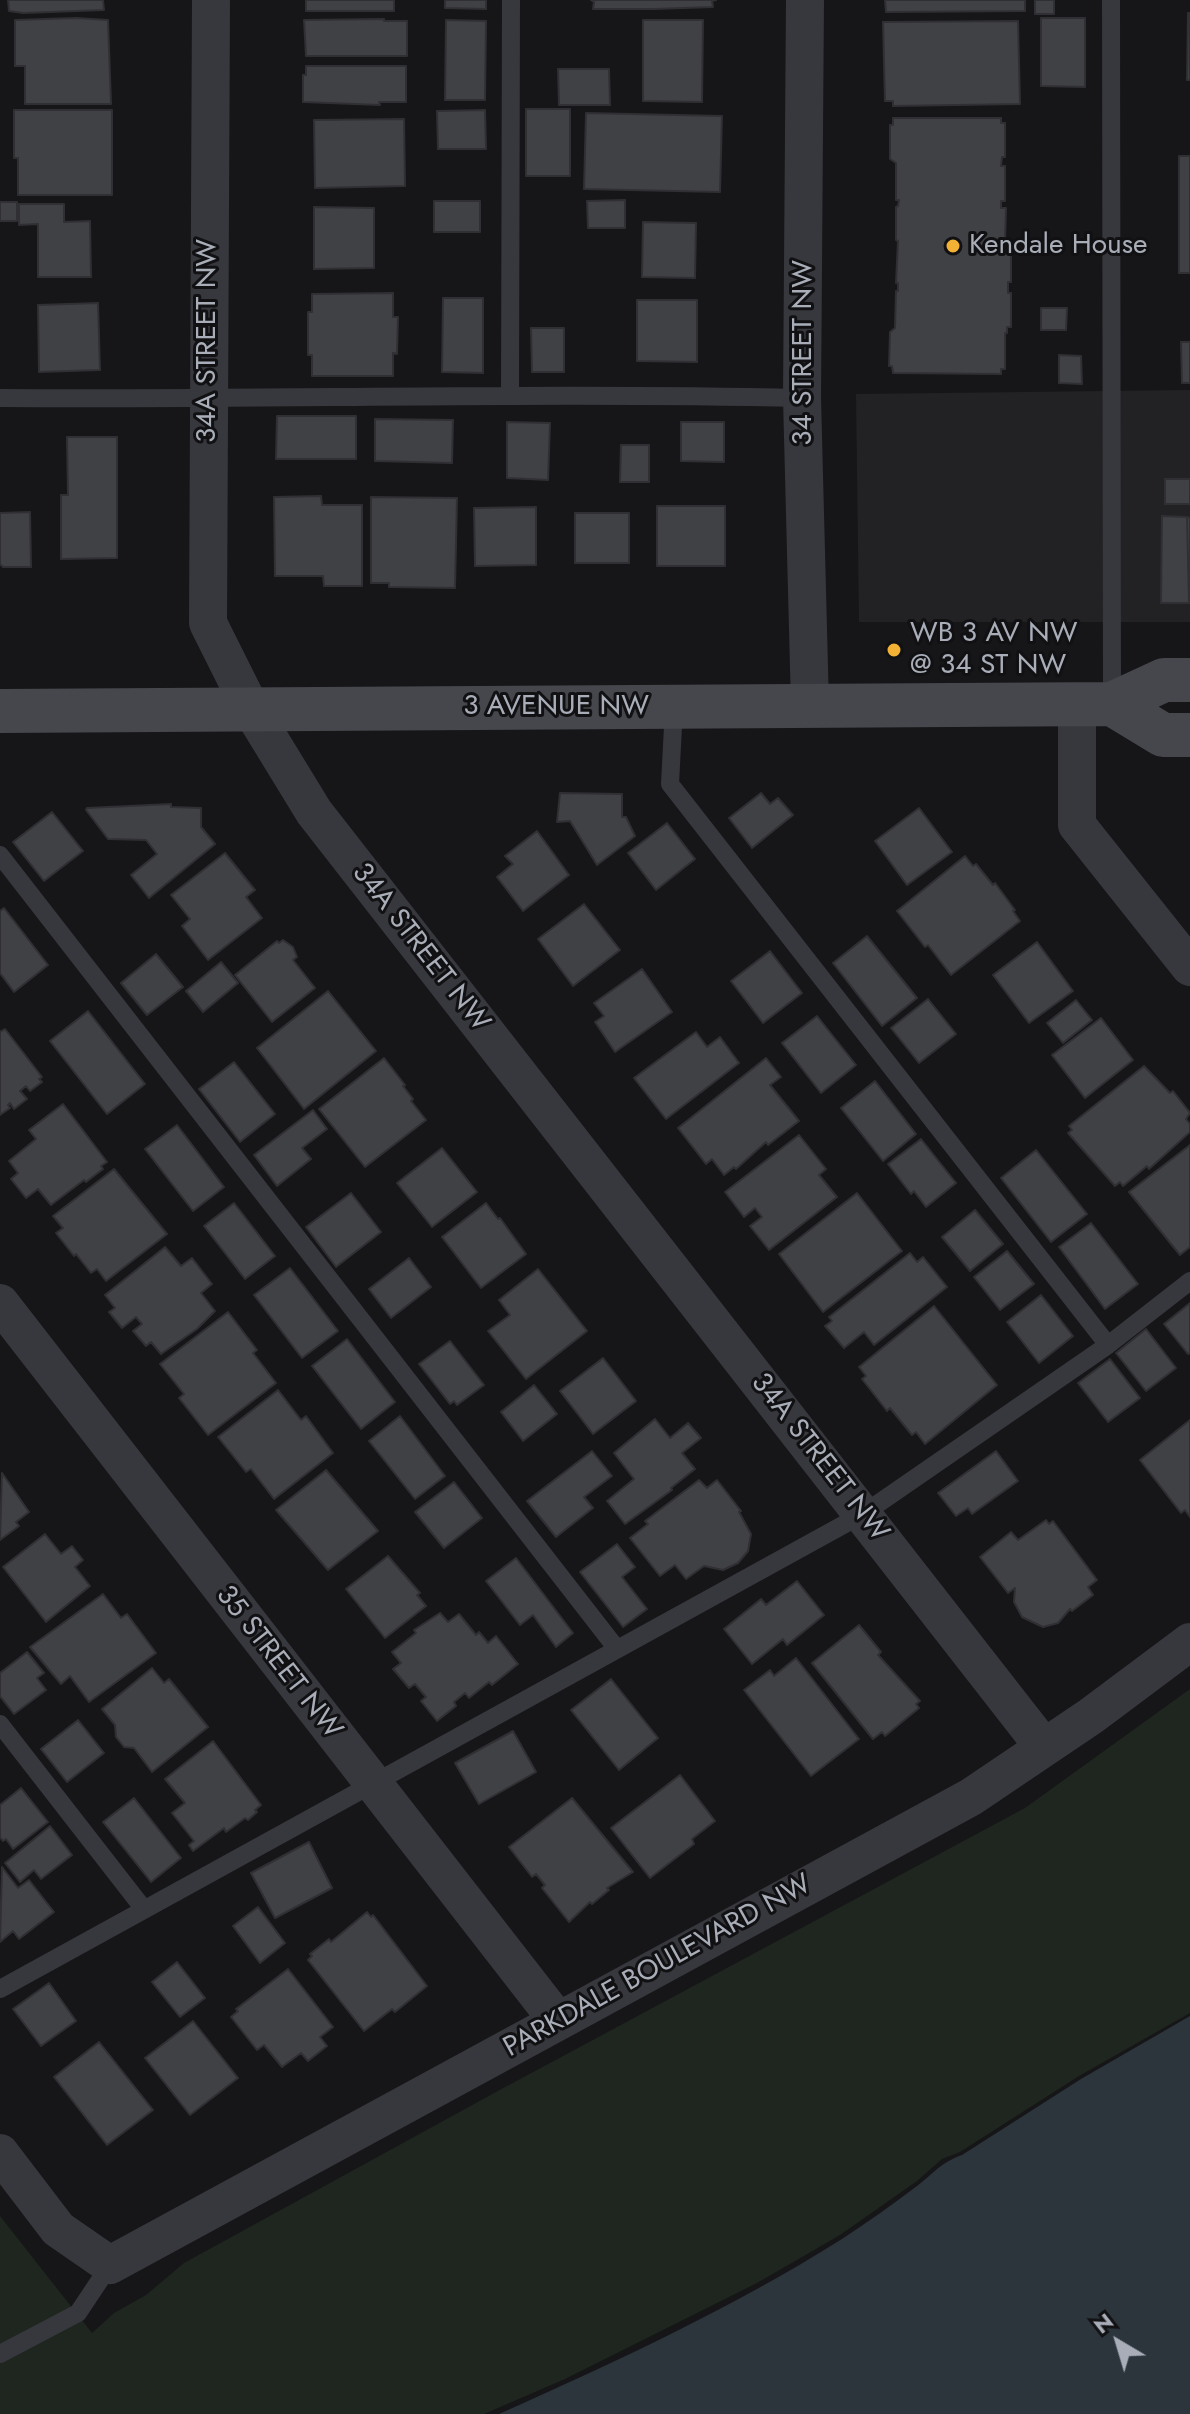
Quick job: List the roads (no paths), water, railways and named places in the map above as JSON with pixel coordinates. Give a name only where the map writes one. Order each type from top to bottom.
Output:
[{"type":"main road","name":"3 AVENUE NW","points":[[0,711],[1095,704],[1164,680],[1190,680]]},
{"type":"main road","points":[[1095,704],[1163,735],[1190,735]]},
{"type":"street","name":"34A STREET NW","points":[[211,0],[208,623],[251,709],[314,812],[1043,1746]]},
{"type":"street","name":"34 STREET NW","points":[[805,0],[802,398],[810,706]]},
{"type":"street","points":[[1095,704],[1077,825],[1190,967]]},
{"type":"street","name":"35 STREET NW","points":[[2,1311],[558,2021]]},
{"type":"street","name":"PARKDALE BOULEVARD NW","points":[[110,2265],[971,1797],[1091,1716],[1190,1642]]},
{"type":"street","points":[[0,2153],[58,2229],[110,2265]]},
{"type":"lane","points":[[510,394],[511,0]]},
{"type":"lane","points":[[1095,704],[1111,0]]},
{"type":"lane","points":[[0,398],[208,400],[510,394],[802,398]]},
{"type":"lane","points":[[674,707],[670,784],[1108,1345]]},
{"type":"lane","points":[[0,855],[617,1649]]},
{"type":"lane","points":[[0,1989],[863,1514],[1108,1345],[1190,1281]]},
{"type":"lane","points":[[0,1724],[143,1908]]},
{"type":"lane","points":[[0,2354],[78,2313],[110,2265]]},
{"type":"place","name":"Kendale House","points":[[953,246]]},
{"type":"place","name":"WB 3 AV NW @ 34 ST NW","points":[[894,650]]}]
